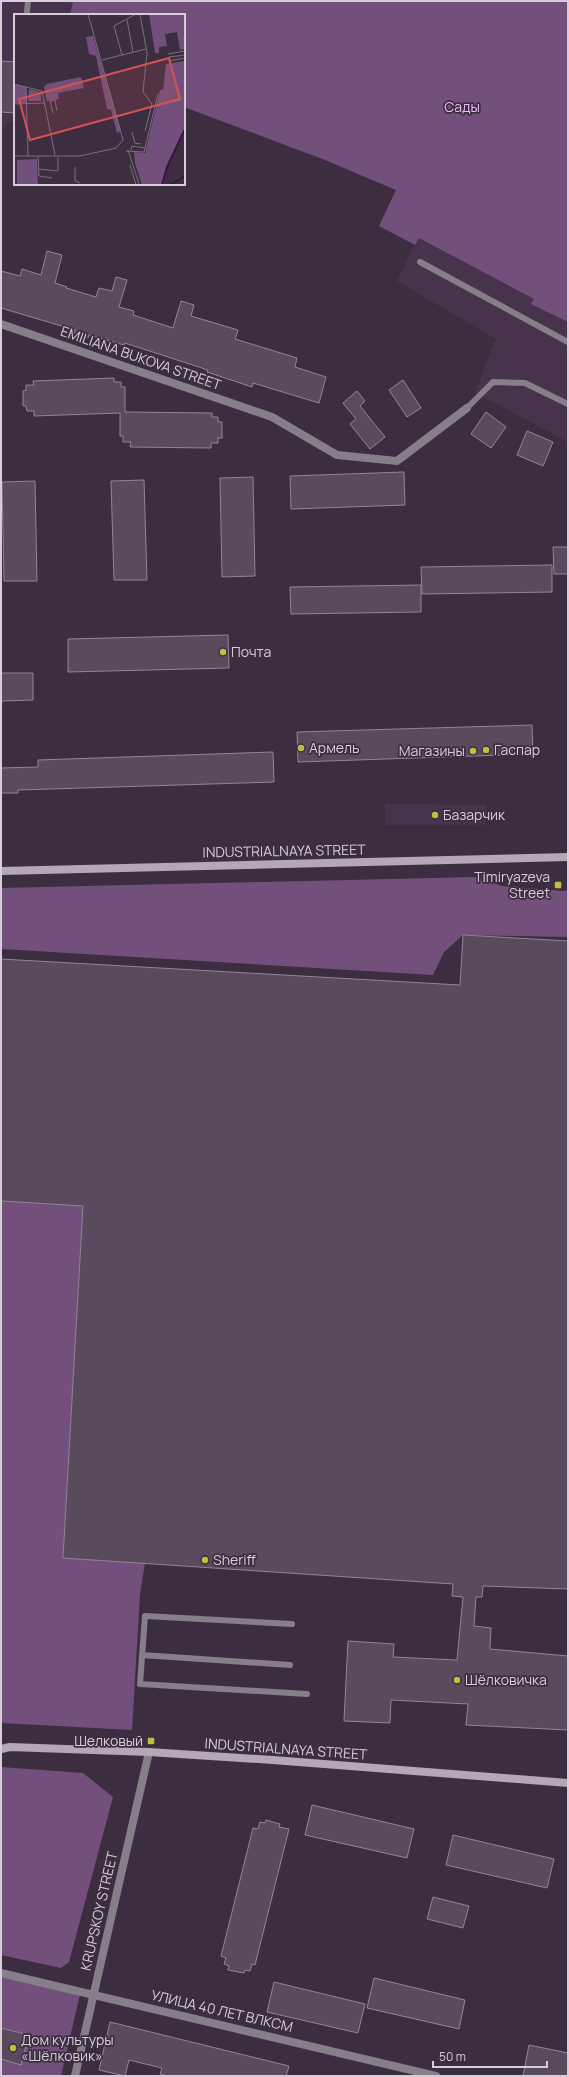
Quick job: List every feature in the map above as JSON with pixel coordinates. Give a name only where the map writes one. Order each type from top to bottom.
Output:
[{"type":"street","name":"EMILIANA BUKOVA STREET","points":[[1,324],[272,417],[337,455],[397,461],[467,408]]},
{"type":"street","name":"INDUSTRIALNAYA STREET","points":[[1,871],[568,857]]},
{"type":"street","name":"INDUSTRIALNAYA STREET","points":[[1,1749],[10,1747],[149,1752],[568,1782]]},
{"type":"street","name":"KRUPSKOY STREET","points":[[75,2076],[149,1752]]},
{"type":"street","name":"УЛИЦА 40 ЛЕТ ВЛКСМ","points":[[1,1973],[436,2076]]},
{"type":"lane","points":[[27,11],[28,1]]},
{"type":"lane","points":[[420,262],[568,342]]},
{"type":"lane","points":[[467,408],[493,382],[525,383],[568,404]]},
{"type":"lane","points":[[292,1624],[145,1616],[140,1684],[306,1694]]},
{"type":"lane","points":[[142,1655],[290,1665]]},
{"type":"shaded area","points":[[1,1],[73,1],[70,14],[14,14],[14,121],[10,121],[5,127],[1,127]]},
{"type":"shaded area","points":[[418,237],[534,299],[532,304],[568,322],[568,442],[475,392],[496,339],[397,281]]},
{"type":"shaded area","name":"Базарчик","points":[[385,804],[486,805],[485,825],[385,825]]},
{"type":"green space","name":"Сады","points":[[73,1],[568,1],[568,322],[531,304],[534,299],[419,238],[415,245],[379,226],[396,190],[325,160],[185,107],[185,14],[70,14]]},
{"type":"green space","points":[[475,877],[502,886],[564,891],[568,890],[568,937],[463,935],[444,952],[433,975],[1,949],[1,888]]},
{"type":"green space","points":[[1,1201],[83,1206],[63,1558],[145,1563],[140,1594],[132,1730],[1,1723]]},
{"type":"green space","points":[[1,1767],[83,1773],[113,1797],[69,1962],[61,1968],[1,1955]]},
{"type":"green space","points":[[1,1973],[81,1990],[61,2076],[1,2076]]},
{"type":"building","points":[[1,61],[14,62],[14,113],[1,112]]},
{"type":"building","points":[[47,251],[62,255],[55,283],[67,287],[66,288],[96,297],[99,288],[112,291],[116,277],[127,280],[119,307],[134,311],[133,315],[173,328],[181,301],[194,305],[191,316],[238,330],[235,339],[297,358],[295,367],[326,377],[319,403],[253,383],[252,387],[207,372],[208,370],[125,343],[124,345],[89,335],[88,338],[74,334],[75,330],[1,308],[1,271],[20,276],[22,269],[41,275]]},
{"type":"building","points":[[114,378],[114,382],[121,382],[121,387],[125,387],[125,412],[212,413],[212,417],[218,417],[218,422],[222,422],[222,438],[218,438],[218,443],[211,443],[211,448],[130,447],[131,442],[123,442],[123,436],[120,436],[120,413],[34,416],[34,411],[27,411],[26,406],[23,406],[23,391],[26,390],[26,385],[34,385],[33,381]]},
{"type":"building","points":[[403,380],[421,408],[407,417],[389,390]]},
{"type":"building","points":[[357,391],[365,401],[360,406],[385,437],[370,449],[350,424],[356,419],[343,403]]},
{"type":"building","points":[[486,412],[506,427],[491,448],[471,434]]},
{"type":"building","points":[[527,431],[553,442],[543,466],[517,455]]},
{"type":"building","points":[[404,472],[405,505],[291,509],[290,476]]},
{"type":"building","points":[[253,477],[255,576],[222,577],[220,478]]},
{"type":"building","points":[[144,480],[147,580],[114,580],[111,481]]},
{"type":"building","points":[[35,481],[37,581],[4,581],[2,482]]},
{"type":"building","points":[[553,547],[568,547],[568,574],[554,574]]},
{"type":"building","points":[[552,565],[552,592],[422,594],[421,567]]},
{"type":"building","points":[[421,585],[421,612],[291,614],[290,587]]},
{"type":"building","points":[[228,635],[229,668],[68,672],[68,639]]},
{"type":"building","points":[[1,673],[33,673],[33,700],[1,701]]},
{"type":"building","points":[[532,725],[533,754],[298,762],[297,732]]},
{"type":"building","points":[[273,752],[274,782],[18,790],[18,793],[1,793],[1,768],[38,767],[38,760]]},
{"type":"building","points":[[463,935],[568,941],[568,1589],[483,1586],[482,1597],[476,1597],[474,1626],[491,1628],[490,1649],[568,1656],[568,1730],[466,1725],[468,1704],[391,1700],[390,1723],[344,1721],[348,1641],[394,1644],[393,1657],[457,1660],[463,1597],[452,1596],[453,1584],[63,1558],[83,1206],[1,1201],[1,959],[460,985]]},
{"type":"building","points":[[312,1805],[414,1829],[407,1858],[305,1835]]},
{"type":"building","points":[[266,1820],[280,1824],[279,1827],[289,1829],[255,1965],[252,1964],[250,1971],[245,1970],[244,1973],[228,1970],[229,1966],[224,1964],[226,1958],[221,1956],[253,1828],[258,1829],[260,1822],[265,1823]]},
{"type":"building","points":[[453,1835],[554,1859],[547,1888],[446,1865]]},
{"type":"building","points":[[433,1897],[469,1906],[463,1928],[427,1919]]},
{"type":"building","points":[[374,1978],[465,2000],[459,2029],[367,2008]]},
{"type":"building","points":[[274,1982],[365,2004],[358,2033],[267,2012]]},
{"type":"building","points":[[110,2022],[289,2066],[286,2076],[167,2076],[160,2074],[162,2068],[129,2060],[125,2076],[99,2070]]},
{"type":"building","name":"Дом культуры «Шёлковик»","points":[[1,2028],[29,2035],[21,2065],[1,2059]]},
{"type":"building","points":[[529,2045],[568,2053],[568,2076],[523,2076]]},
{"type":"place","name":"Почта","points":[[223,652]]},
{"type":"place","name":"Армель","points":[[301,748]]},
{"type":"place","name":"Гаспар","points":[[486,750]]},
{"type":"place","name":"Магазины","points":[[473,751]]},
{"type":"place","name":"Базарчик","points":[[435,815]]},
{"type":"place","name":"Timiryazeva Street","points":[[558,885]]},
{"type":"place","name":"Sheriff","points":[[205,1560]]},
{"type":"place","name":"Шёлковичка","points":[[457,1680]]},
{"type":"place","name":"Шелковый","points":[[151,1741]]},
{"type":"place","name":"Дом культуры «Шёлковик»","points":[[13,2048]]}]
